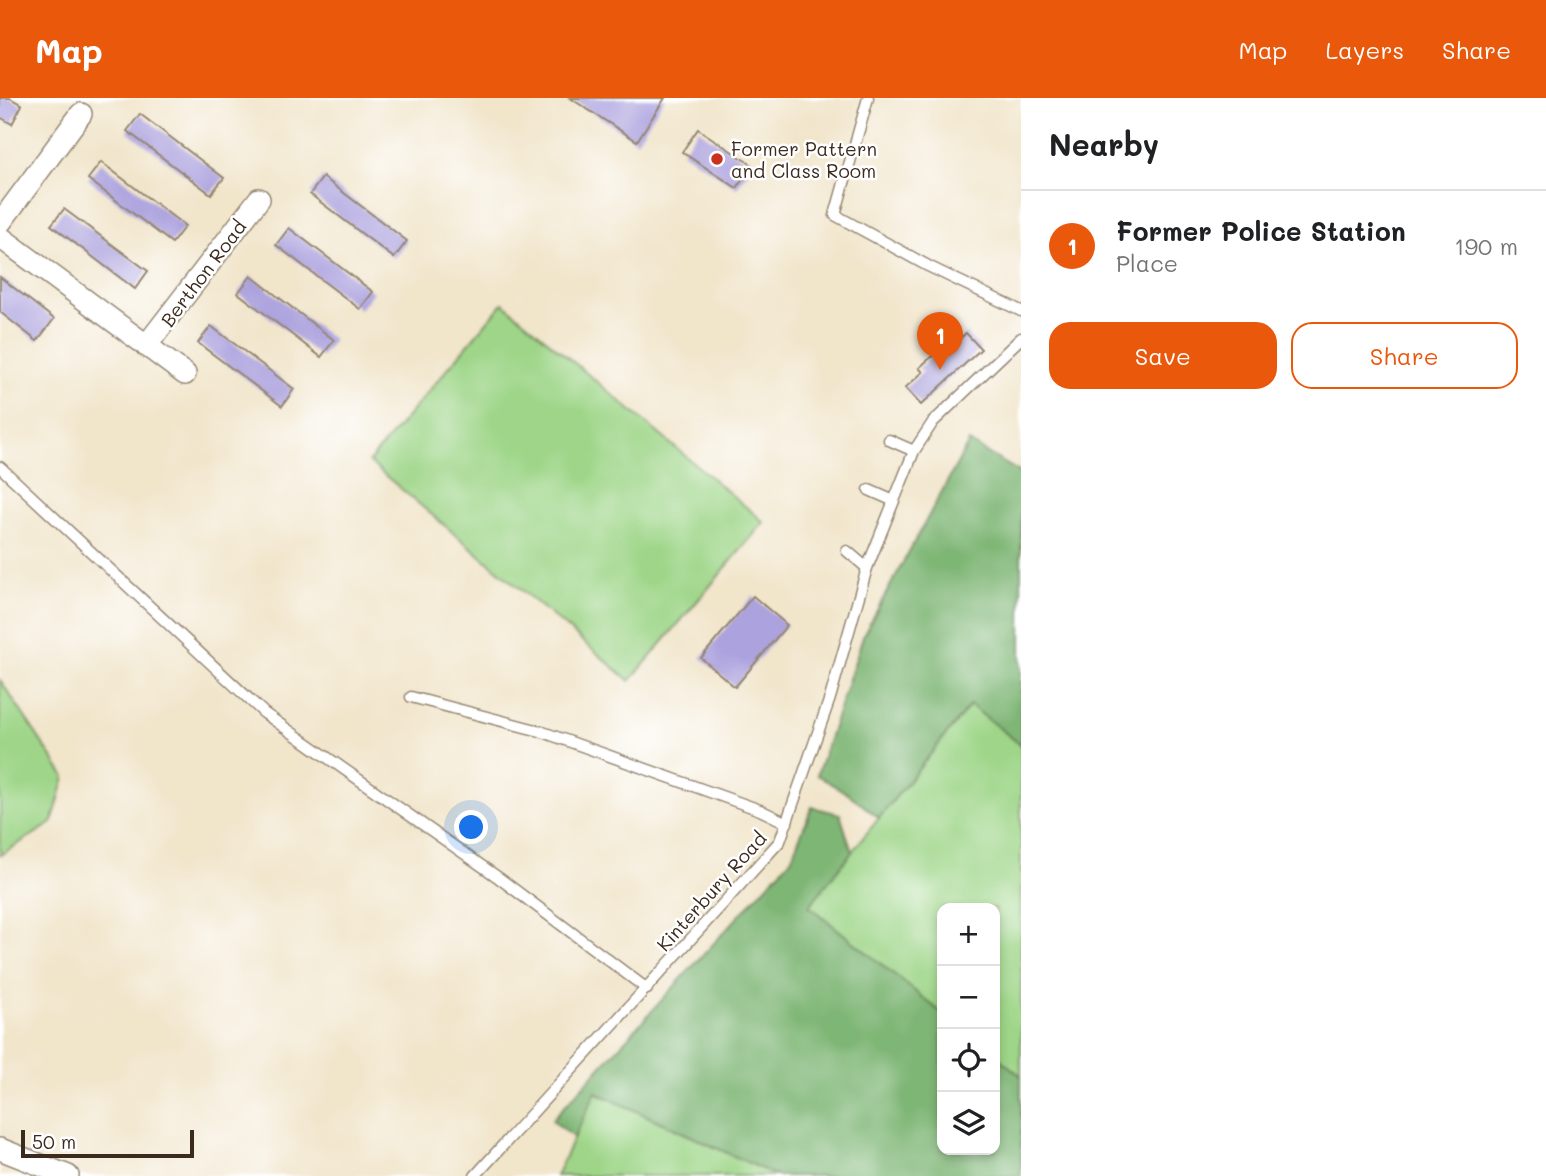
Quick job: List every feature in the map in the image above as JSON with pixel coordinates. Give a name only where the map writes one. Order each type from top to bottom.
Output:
[{"type":"street","points":[[0,223],[81,114]]},
{"type":"street","name":"Berthon Road","points":[[146,346],[259,198]]},
{"type":"street","name":"Berthon Road","points":[[0,237],[185,374]]},
{"type":"street","points":[[0,1149],[68,1176]]},
{"type":"lane","points":[[868,98],[835,215],[929,266],[1021,311]]},
{"type":"lane","name":"Kinterbury Road","points":[[475,1176],[780,841],[830,698],[867,568],[914,451],[933,422],[1021,338]]},
{"type":"lane","points":[[889,440],[914,451]]},
{"type":"lane","points":[[0,467],[264,713],[499,878],[647,989]]},
{"type":"lane","points":[[869,490],[894,500]]},
{"type":"lane","points":[[847,551],[867,568]]},
{"type":"lane","points":[[411,697],[540,732],[760,810],[787,823]]},
{"type":"green space","points":[[503,303],[764,522],[630,681],[369,462]]},
{"type":"green space","points":[[969,442],[1021,473],[1021,745],[970,705],[879,818],[850,795],[817,775],[864,634]]},
{"type":"green space","points":[[0,680],[65,777],[52,823],[0,855]]},
{"type":"green space","points":[[970,705],[1021,745],[1021,1076],[1000,1059],[1000,903],[937,903],[937,1009],[808,906]]},
{"type":"green space","points":[[812,807],[840,814],[852,852],[809,906],[937,1009],[937,1155],[1000,1155],[1000,1059],[1021,1076],[1021,1176],[777,1176],[596,1092],[574,1138],[552,1120],[791,859]]},
{"type":"green space","points":[[595,1092],[777,1176],[556,1176]]},
{"type":"building","points":[[0,98],[10,98],[22,105],[12,124],[0,117]]},
{"type":"building","points":[[570,98],[665,98],[637,141]]},
{"type":"building","points":[[140,114],[224,178],[211,194],[127,131]]},
{"type":"building","name":"Former Pattern and Class Room","points":[[698,129],[752,165],[737,188],[682,152]]},
{"type":"building","points":[[101,162],[185,226],[172,243],[88,179]]},
{"type":"building","points":[[323,177],[407,241],[394,258],[310,194]]},
{"type":"building","points":[[64,209],[148,271],[135,289],[51,225]]},
{"type":"building","points":[[289,228],[373,292],[360,309],[276,245]]},
{"type":"building","points":[[251,276],[334,340],[321,357],[238,293]]},
{"type":"building","points":[[0,277],[54,319],[37,341],[0,312]]},
{"type":"building","points":[[211,326],[294,389],[282,406],[198,343]]},
{"type":"building","points":[[966,333],[981,349],[921,405],[905,388],[923,372],[919,368],[939,350],[943,354]]},
{"type":"building","points":[[753,596],[787,625],[735,687],[701,658]]},
{"type":"place","name":"Former Pattern and Class Room","points":[[717,159]]},
{"type":"place","name":"Former Police Station","points":[[940,370]]}]
